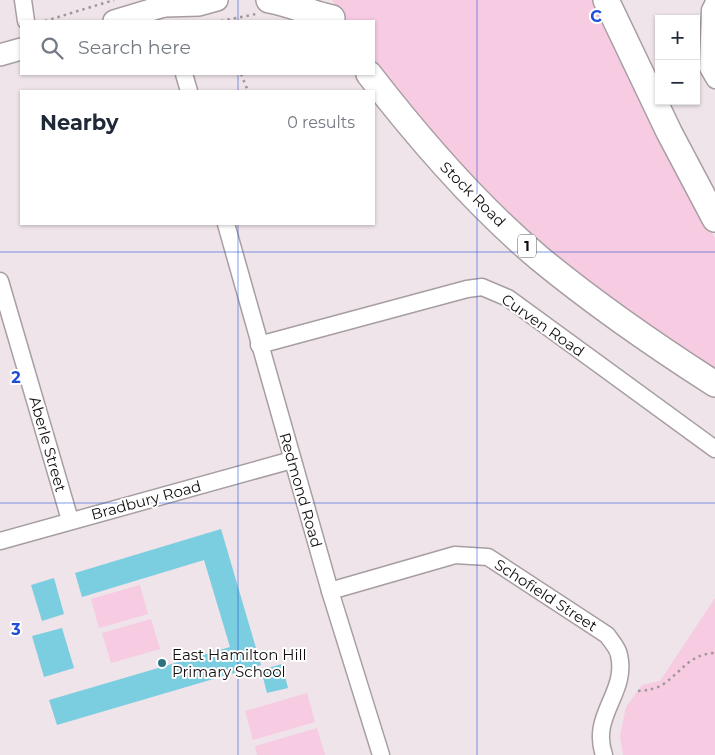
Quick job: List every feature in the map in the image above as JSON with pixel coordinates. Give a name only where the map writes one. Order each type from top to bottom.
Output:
[{"type":"highway","points":[[606,0],[672,140],[715,219]]},
{"type":"highway","points":[[263,7],[289,4],[301,7],[311,13],[329,13]]},
{"type":"highway","name":"Stock Road","points":[[371,75],[402,115],[462,184],[538,256],[620,320],[715,384]]},
{"type":"main road","points":[[119,20],[218,0]]},
{"type":"main road","points":[[0,55],[20,48]]},
{"type":"street","points":[[23,0],[26,20]]},
{"type":"street","points":[[715,0],[710,10],[708,68],[715,80]]},
{"type":"street","points":[[184,75],[189,90]]},
{"type":"street","name":"Redmond Road","points":[[226,225],[330,591],[381,755]]},
{"type":"street","name":"Aberle Street","points":[[0,281],[70,520]]},
{"type":"street","name":"Curven Road","points":[[259,344],[467,289],[482,287],[508,298],[715,449]]},
{"type":"street","name":"Bradbury Road","points":[[0,541],[70,520],[292,460]]},
{"type":"street","name":"Schofield Street","points":[[330,591],[455,554],[488,557],[608,635],[619,653],[621,676],[601,725],[604,755]]},
{"type":"path","points":[[48,20],[114,0]]},
{"type":"path","points":[[224,20],[263,7]]},
{"type":"path","points":[[241,75],[248,90]]},
{"type":"path","points":[[638,691],[653,689],[664,684],[684,665],[704,653],[715,653]]},
{"type":"shaded area","points":[[332,0],[593,0],[697,209],[715,238],[715,370],[630,313],[572,271],[529,234],[462,169],[382,75],[375,64],[375,20],[345,20]]},
{"type":"shaded area","points":[[140,585],[148,614],[99,628],[91,599]]},
{"type":"shaded area","points":[[715,598],[715,755],[623,755],[620,736],[626,707],[642,685],[660,681]]},
{"type":"shaded area","points":[[151,619],[160,649],[111,663],[102,633]]},
{"type":"shaded area","points":[[307,693],[315,722],[253,740],[245,711]]},
{"type":"shaded area","points":[[317,728],[325,755],[257,755],[255,746]]},
{"type":"building","points":[[221,529],[261,665],[57,725],[49,700],[230,647],[204,560],[82,597],[75,573]]},
{"type":"building","points":[[54,578],[64,614],[42,621],[31,585]]},
{"type":"building","points":[[62,628],[74,668],[44,677],[32,636]]},
{"type":"building","points":[[282,664],[288,688],[267,693],[261,670]]},
{"type":"place","name":"East Hamilton Hill Primary School","points":[[162,663]]}]
